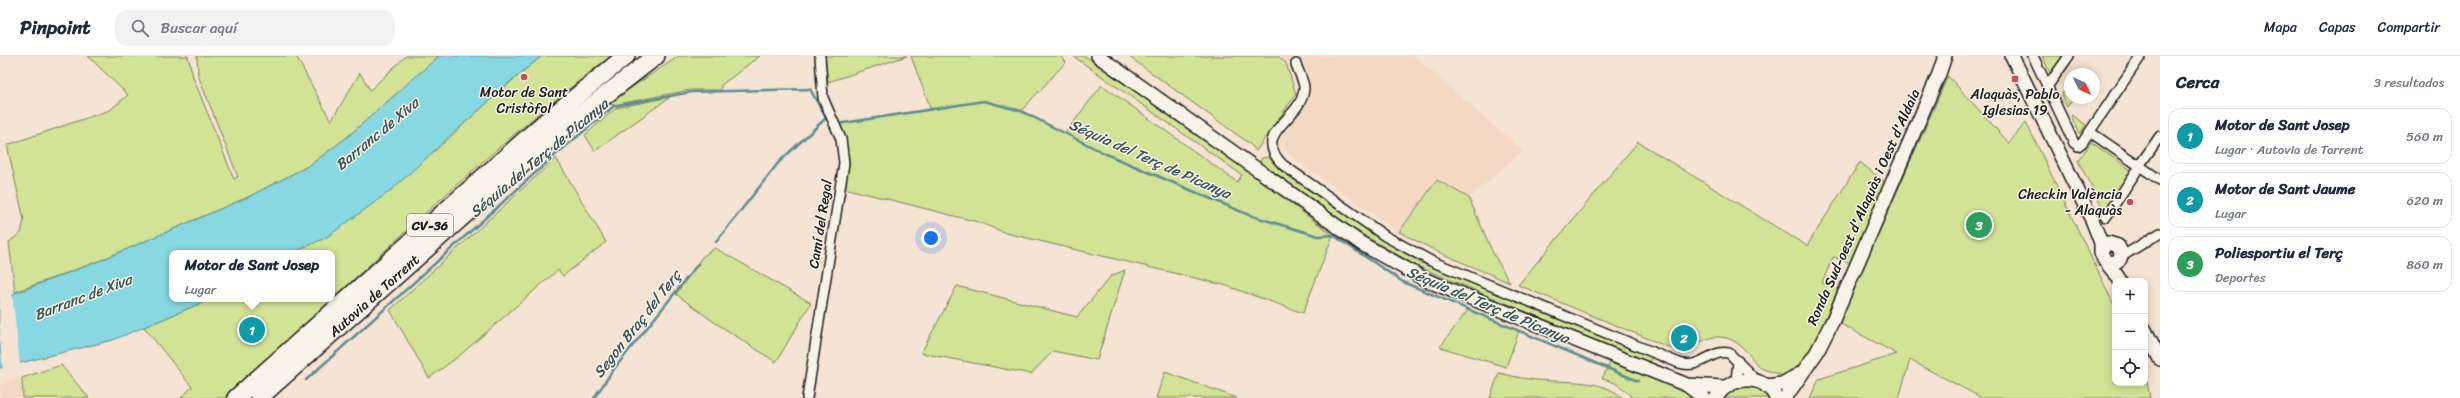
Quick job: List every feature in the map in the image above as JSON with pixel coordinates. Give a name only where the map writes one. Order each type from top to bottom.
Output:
[{"type":"highway","name":"Autovia de Torrent","points":[[236,398],[544,122],[626,56]]},
{"type":"highway","name":"Autovia de Torrent","points":[[260,398],[554,135],[608,91],[656,56]]},
{"type":"main road","points":[[1098,56],[1362,244],[1426,280],[1687,385],[1704,398]]},
{"type":"main road","name":"Ronda Sud-oest d'Alaquàs i Oest d'Aldaia","points":[[1785,398],[1806,369],[1833,320],[1939,74],[1945,56]]},
{"type":"main road","points":[[2012,56],[2096,232],[2112,254],[2120,278]]},
{"type":"main road","points":[[2148,336],[2160,359]]},
{"type":"main road","name":"Ronda Sud-oest d'Alaquàs i Oest d'Aldaia","points":[[1736,381],[1762,384],[1786,383],[1806,369]]},
{"type":"main road","points":[[1716,398],[1724,387],[1736,381]]},
{"type":"main road","points":[[1762,384],[1776,398]]},
{"type":"main road","points":[[1687,385],[1724,387]]},
{"type":"street","name":"Camí del Regal","points":[[807,398],[844,164],[841,139],[823,98],[820,56]]},
{"type":"street","points":[[2033,56],[2075,144],[2080,145],[2141,56]]},
{"type":"street","points":[[2047,87],[2069,56]]},
{"type":"street","points":[[1296,64],[1304,87],[1302,97],[1272,138],[1271,149],[1273,155],[1283,165],[1385,236],[1431,261],[1679,363],[1692,365],[1724,352],[1738,361],[1762,384]]},
{"type":"street","points":[[2090,132],[2138,169],[2160,180]]},
{"type":"street","points":[[2106,217],[2160,136]]},
{"type":"street","points":[[2112,254],[2145,241],[2160,233]]},
{"type":"street","points":[[1736,381],[1738,361]]},
{"type":"shaded area","points":[[1278,56],[1414,56],[1523,151],[1469,198],[1437,180],[1399,232],[1289,155],[1279,142],[1310,93],[1310,79],[1303,63],[1294,59],[1286,63]]},
{"type":"shaded area","points":[[21,378],[23,398],[0,398],[0,385],[5,384],[4,381]]},
{"type":"green space","points":[[88,56],[188,56],[193,77],[234,179],[238,177],[198,75],[197,56],[296,56],[331,121],[360,73],[370,90],[406,56],[439,56],[346,138],[310,165],[248,197],[99,261],[15,292],[9,242],[21,233],[24,220],[7,145],[110,110],[128,95]]},
{"type":"green space","points":[[542,56],[611,56],[511,137],[414,223],[335,296],[335,250],[299,250],[328,234],[361,212],[422,162],[511,81]]},
{"type":"green space","points":[[679,56],[760,56],[721,85],[721,90],[690,90],[613,105],[608,103]]},
{"type":"green space","points":[[825,56],[907,56],[828,82]]},
{"type":"green space","points":[[911,56],[1060,56],[1066,62],[1021,111],[1065,133],[1102,85],[1237,182],[1242,175],[1073,56],[1085,56],[1246,170],[1333,235],[1303,313],[1224,285],[1006,233],[978,222],[844,188],[847,170],[847,155],[844,141],[837,124],[931,110]]},
{"type":"green space","points":[[1128,56],[1278,56],[1286,63],[1296,94],[1256,151],[1250,144]]},
{"type":"green space","points":[[2042,56],[2064,56],[2051,75]]},
{"type":"green space","points":[[1948,76],[2009,143],[2026,122],[2112,301],[2112,386],[2148,386],[2150,398],[1982,398],[1910,360],[1899,398],[1810,398],[1819,379],[1897,354],[1839,323]]},
{"type":"green space","points":[[2064,93],[2064,101],[2061,95]]},
{"type":"green space","points":[[670,97],[595,151],[585,135],[616,108]]},
{"type":"green space","points":[[2072,115],[2086,125],[2080,134],[2071,116]]},
{"type":"green space","points":[[1638,142],[1807,246],[1860,162],[1888,185],[1854,264],[1833,257],[1822,283],[1838,290],[1823,324],[1802,362],[1787,375],[1784,376],[1758,366],[1742,347],[1727,338],[1714,337],[1686,349],[1673,349],[1518,285]]},
{"type":"green space","points":[[2091,142],[2131,170],[2104,211],[2078,161]]},
{"type":"green space","points":[[1268,157],[1281,171],[1368,231],[1421,263],[1652,357],[1649,363],[1417,266],[1357,231],[1259,163],[1262,158]]},
{"type":"green space","points":[[556,158],[606,242],[563,276],[558,270],[459,356],[429,378],[390,310]]},
{"type":"green space","points":[[1437,180],[1469,198],[1492,251],[1510,283],[1436,251],[1399,232]]},
{"type":"green space","points":[[715,248],[811,303],[776,362],[714,322],[676,294],[702,257]]},
{"type":"green space","points":[[1125,270],[1097,360],[1053,351],[1031,374],[921,353],[957,286],[1077,317],[1111,276]]},
{"type":"green space","points":[[204,302],[329,302],[224,398],[181,398],[192,387],[144,327]]},
{"type":"green space","points":[[1468,310],[1519,331],[1506,367],[1440,347]]},
{"type":"green space","points":[[1610,363],[1676,387],[1699,398],[1632,398],[1618,385],[1611,381],[1602,379]]},
{"type":"green space","points":[[61,365],[89,398],[23,398],[22,378]]},
{"type":"green space","points":[[1165,372],[1237,398],[1156,398]]},
{"type":"green space","points":[[1499,373],[1529,379],[1578,382],[1602,386],[1623,398],[1490,398]]},
{"type":"green space","points":[[1736,385],[1756,385],[1771,398],[1720,398]]},
{"type":"water","name":"Barranc de Xiva","points":[[439,56],[542,56],[511,81],[389,192],[327,237],[299,250],[169,250],[169,302],[204,302],[113,340],[0,368],[0,299],[99,261],[248,197],[310,165],[346,138]]},
{"type":"pier","points":[[12,292],[20,366],[3,369],[0,340],[0,297]]},
{"type":"waterway","name":"Séquia del Terç de Picanya","points":[[306,380],[554,156],[614,106],[692,92],[810,89],[826,118],[779,162],[716,242]]},
{"type":"waterway","name":"Séquia del Terç de Picanya","points":[[837,124],[984,101],[1021,111],[1106,154],[1249,215],[1318,236],[1333,235],[1403,282],[1638,381]]},
{"type":"waterway","name":"Segon Braç del Terç","points":[[594,398],[614,369],[698,264]]},
{"type":"place","name":"Motor de Sant Cristòfol","points":[[524,77]]},
{"type":"place","name":"Alaquàs, Pablo Iglesias 19","points":[[2015,79]]},
{"type":"place","name":"Checkin València - Alaquàs","points":[[2130,202]]},
{"type":"place","name":"Poliesportiu el Terç","points":[[1979,225]]},
{"type":"place","name":"Motor de Sant Josep","points":[[252,330]]},
{"type":"place","name":"Motor de Sant Jaume","points":[[1684,338]]}]
